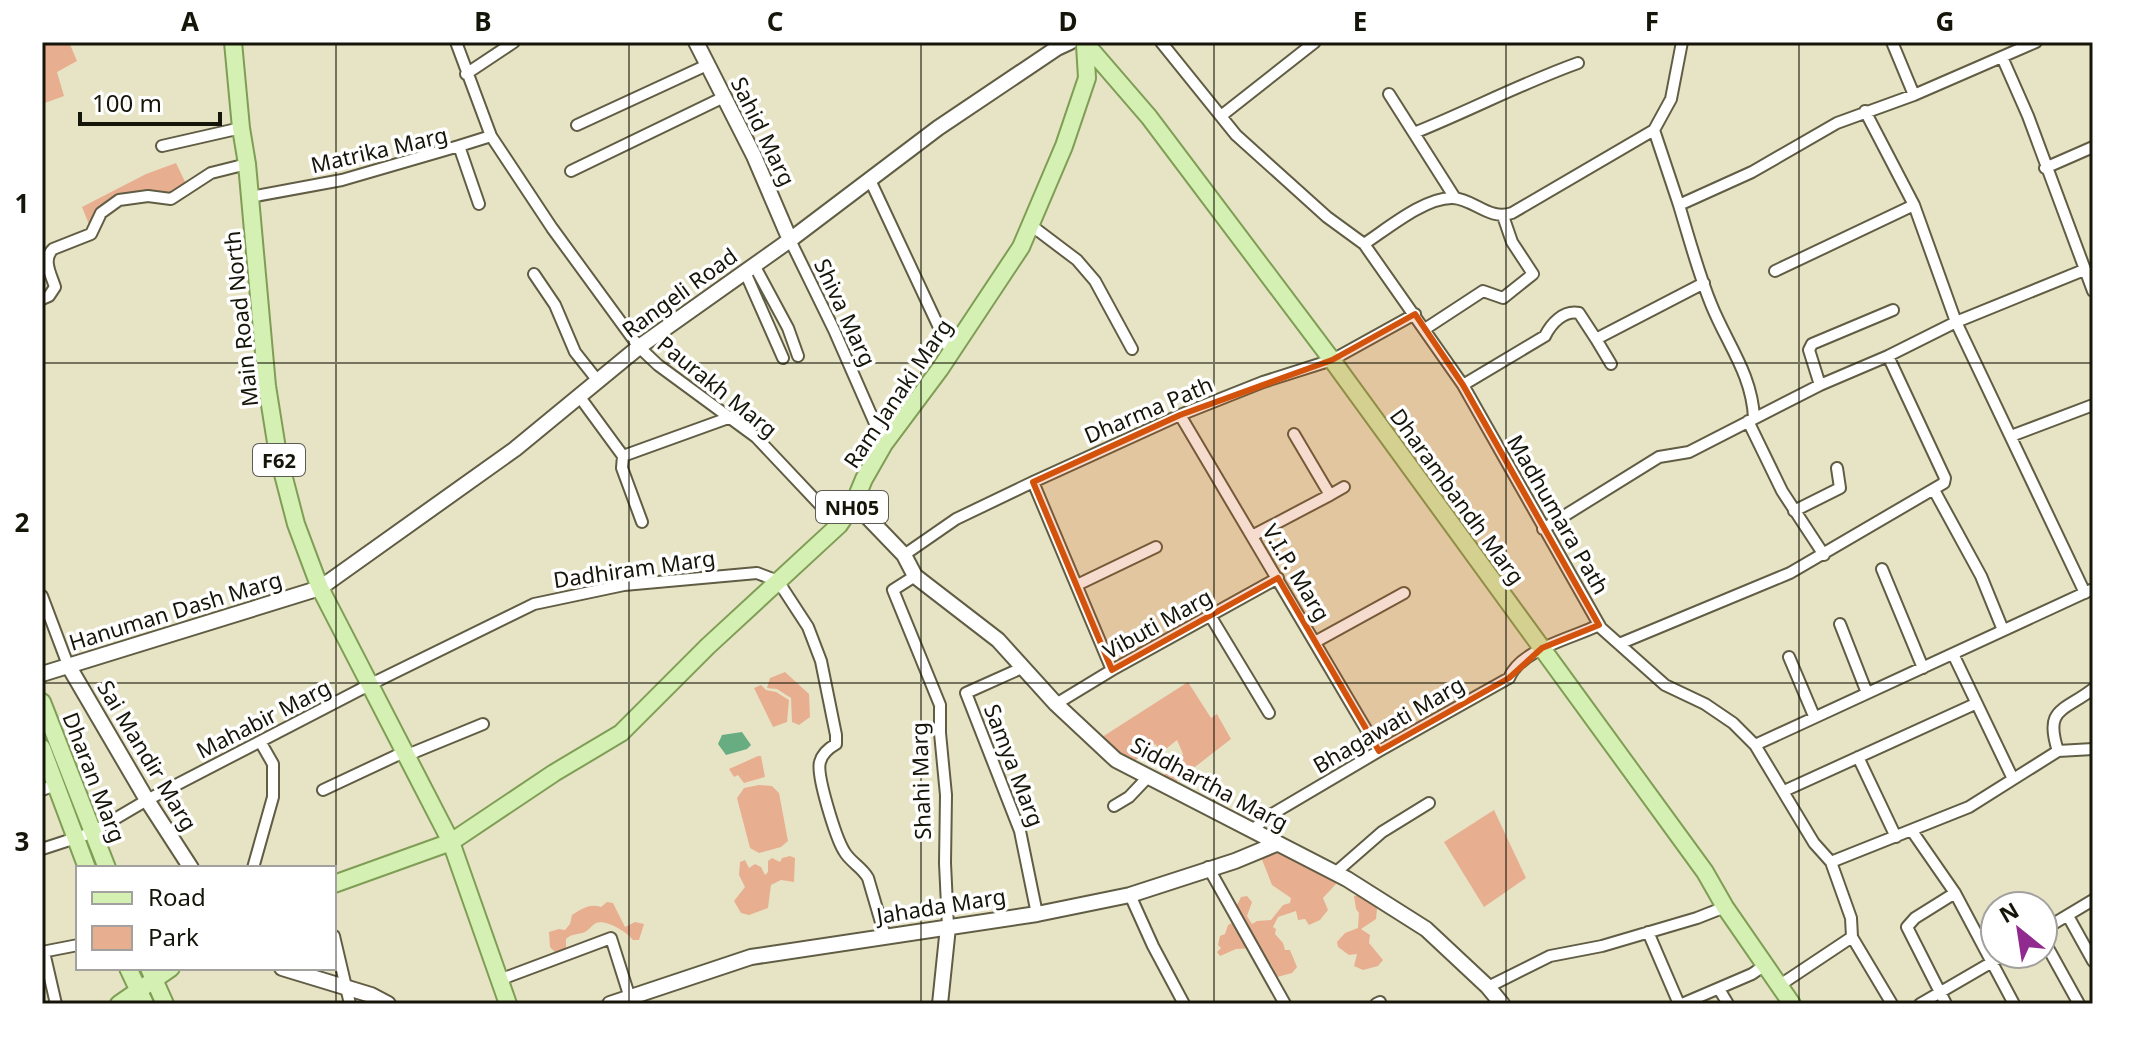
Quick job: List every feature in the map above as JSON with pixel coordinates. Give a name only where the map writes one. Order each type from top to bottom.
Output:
[{"type":"main road","name":"Main Road North","points":[[233,42],[267,386],[278,455],[296,524],[320,588],[451,842]]},
{"type":"main road","name":"Ram Janaki Marg","points":[[451,842],[554,773],[621,733],[708,646],[839,525],[854,503],[884,444],[1004,276],[1032,226],[1087,78],[1081,43]]},
{"type":"main road","name":"Dharambandh Marg","points":[[1081,43],[1149,117],[1332,360],[1705,872],[1725,907],[1792,1004]]},
{"type":"main road","name":"Dharan Marg","points":[[42,702],[84,836],[87,866]]},
{"type":"main road","name":"Dharan Marg","points":[[42,748],[49,787],[106,866]]},
{"type":"main road","name":"NH05","points":[[336,883],[451,842]]},
{"type":"main road","name":"F62","points":[[451,842],[508,1004]]},
{"type":"main road","points":[[129,970],[141,997]]},
{"type":"main road","points":[[119,1004],[141,997],[152,974]]},
{"type":"main road","points":[[152,974],[165,1004]]},
{"type":"street","name":"Paurakh Marg","points":[[456,42],[491,136],[552,228],[639,347],[658,365],[756,437],[839,525]]},
{"type":"street","points":[[466,74],[514,42]]},
{"type":"street","name":"Sahid Marg","points":[[696,42],[754,156],[790,240]]},
{"type":"street","name":"Madhumara Path","points":[[1161,42],[1236,135],[1316,207],[1364,244],[1463,385],[1599,625],[1665,685],[1705,704],[1733,723],[1755,745],[1814,843],[1831,862],[1851,918],[1852,937],[1892,1004]]},
{"type":"street","points":[[1221,116],[1315,42]]},
{"type":"street","points":[[1389,94],[1455,198],[1503,216],[1545,195],[1654,130],[1671,99],[1682,42]]},
{"type":"street","points":[[1892,42],[1914,95]]},
{"type":"street","points":[[1679,205],[1752,172],[1837,123],[1914,95],[2036,42]]},
{"type":"street","name":"Rangeli Road","points":[[320,588],[515,449],[639,347],[790,240],[938,128],[1057,48],[1081,43]]},
{"type":"street","points":[[2002,57],[2028,116],[2092,288]]},
{"type":"street","points":[[1414,133],[1486,104],[1528,81],[1578,63]]},
{"type":"street","points":[[577,125],[707,65]]},
{"type":"street","points":[[571,171],[724,97]]},
{"type":"street","points":[[1755,745],[2089,591],[1956,322],[1914,205],[1865,111]]},
{"type":"street","points":[[162,146],[241,128]]},
{"type":"street","points":[[1654,130],[1704,283],[1724,333],[1741,361],[1752,394],[1751,420],[1782,491],[1824,555]]},
{"type":"street","points":[[459,146],[491,136]]},
{"type":"street","name":"Matrika Marg","points":[[250,197],[342,180],[459,146],[479,204]]},
{"type":"street","points":[[2045,168],[2093,147]]},
{"type":"street","points":[[42,299],[49,296],[55,287],[46,259],[48,254],[53,249],[91,234],[101,213],[109,206],[131,196],[171,199],[211,173],[247,164]]},
{"type":"street","points":[[870,180],[951,353]]},
{"type":"street","points":[[1364,244],[1402,218],[1435,201],[1455,198]]},
{"type":"street","points":[[1775,271],[1914,205]]},
{"type":"street","points":[[1425,329],[1483,291],[1503,298],[1533,274],[1512,242],[1503,216]]},
{"type":"street","points":[[1032,226],[1077,260],[1095,281],[1132,349]]},
{"type":"street","name":"Shiva Marg","points":[[790,240],[884,444]]},
{"type":"street","points":[[750,268],[789,332],[798,356]]},
{"type":"street","points":[[750,268],[783,358]]},
{"type":"street","points":[[1543,529],[1659,457],[1689,452],[1820,385],[1956,322],[2084,270]]},
{"type":"street","points":[[534,274],[555,305],[575,352],[598,381]]},
{"type":"street","points":[[1596,339],[1704,283]]},
{"type":"street","points":[[1820,385],[1809,350],[1812,344],[1893,310]]},
{"type":"street","points":[[1463,385],[1545,336],[1552,323],[1571,312],[1579,313],[1611,364]]},
{"type":"street","name":"Dharma Path","points":[[904,555],[956,519],[1033,482],[1180,415],[1263,382],[1332,360],[1415,314]]},
{"type":"street","points":[[775,339],[789,332]]},
{"type":"street","points":[[1619,644],[1790,573],[1944,483],[1945,478],[1888,356]]},
{"type":"street","points":[[579,396],[623,456],[622,468],[642,522]]},
{"type":"street","points":[[2011,436],[2093,405]]},
{"type":"street","name":"V.I.P. Marg","points":[[1180,415],[1379,751]]},
{"type":"street","points":[[623,456],[731,417]]},
{"type":"street","points":[[1294,434],[1330,495]]},
{"type":"street","points":[[1794,511],[1840,488],[1837,468]]},
{"type":"street","points":[[1033,482],[1112,670]]},
{"type":"street","points":[[1252,536],[1344,487]]},
{"type":"street","points":[[1934,490],[1981,576],[2003,630]]},
{"type":"street","name":"Siddhartha Marg","points":[[854,503],[904,555],[915,576],[998,640],[1056,704],[1116,760],[1335,873],[1426,929],[1502,1004]]},
{"type":"street","points":[[1077,585],[1156,547]]},
{"type":"street","points":[[1882,569],[1923,668]]},
{"type":"street","name":"Dadhiram Marg","points":[[369,685],[534,604],[624,585],[721,575],[757,573],[778,581]]},
{"type":"street","name":"Shahi Marg","points":[[915,576],[893,590],[940,705],[946,795],[948,927],[940,1004]]},
{"type":"street","name":"Vibuti Marg","points":[[1056,704],[1278,578]]},
{"type":"street","points":[[778,581],[808,627],[828,688],[836,744],[820,760],[819,772],[830,821],[839,834],[845,853],[868,878],[885,936]]},
{"type":"street","name":"Hanuman Dash Marg","points":[[42,674],[320,588]]},
{"type":"street","points":[[1315,642],[1404,593]]},
{"type":"street","points":[[42,596],[68,665]]},
{"type":"street","points":[[1211,617],[1269,713]]},
{"type":"street","points":[[1840,624],[1867,693]]},
{"type":"street","name":"Bhagawati Marg","points":[[1251,831],[1269,816],[1509,678],[1514,668],[1542,648],[1571,639],[1599,625]]},
{"type":"street","points":[[1953,654],[2013,779]]},
{"type":"street","points":[[1789,657],[1814,716]]},
{"type":"street","name":"Sai Mandir Marg","points":[[68,665],[190,866]]},
{"type":"street","name":"Samya Marg","points":[[1024,667],[966,693],[1020,831],[1037,914]]},
{"type":"street","name":"Mahabir Marg","points":[[42,849],[84,836],[369,685]]},
{"type":"street","points":[[2058,751],[2051,729],[2052,721],[2057,713],[2093,689]]},
{"type":"street","points":[[1784,791],[1975,704]]},
{"type":"street","points":[[323,790],[483,724]]},
{"type":"street","points":[[254,866],[273,797],[273,764],[261,743]]},
{"type":"street","points":[[1831,862],[1969,807],[2058,751],[2093,749]]},
{"type":"street","points":[[1858,757],[1896,837]]},
{"type":"street","points":[[1114,806],[1129,797],[1148,777]]},
{"type":"street","points":[[1335,873],[1345,861],[1382,832],[1429,803]]},
{"type":"street","points":[[1912,831],[1955,893],[1979,937]]},
{"type":"street","name":"Jahada Marg","points":[[610,1004],[751,957],[1037,914],[1130,895],[1208,867],[1235,861],[1276,844]]},
{"type":"street","points":[[1208,867],[1285,1004]]},
{"type":"street","points":[[1946,1004],[1907,927],[1915,918],[1955,893]]},
{"type":"street","points":[[1130,895],[1184,1004]]},
{"type":"street","points":[[2059,921],[2093,900]]},
{"type":"street","points":[[1488,987],[1550,956],[1648,932],[1725,907]]},
{"type":"street","points":[[2068,916],[2093,961]]},
{"type":"street","points":[[1648,932],[1680,1004],[1719,989],[1765,965]]},
{"type":"street","points":[[1780,985],[1852,937]]},
{"type":"street","points":[[499,980],[611,938],[630,998]]},
{"type":"street","points":[[56,1004],[43,952],[76,945]]},
{"type":"street","points":[[336,945],[350,1004]]},
{"type":"street","points":[[2059,968],[2079,1004]]},
{"type":"street","points":[[289,970],[345,986],[388,1004]]},
{"type":"street","points":[[1920,1004],[1981,970]]},
{"type":"street","points":[[1997,970],[2014,1004]]},
{"type":"street","points":[[1719,989],[1728,1004]]},
{"type":"highlighted area","points":[[1415,314],[1463,385],[1599,625],[1542,648],[1509,678],[1379,751],[1278,578],[1112,670],[1033,482],[1180,415],[1332,360]]},
{"type":"green space","points":[[42,42],[69,42],[77,61],[57,72],[64,96],[42,104]]},
{"type":"green space","points":[[176,163],[189,190],[177,196],[113,205],[92,232],[82,207],[146,174]]},
{"type":"green space","points":[[785,672],[809,694],[810,717],[799,725],[792,722],[791,698],[777,689],[767,688],[770,678]]},
{"type":"green space","points":[[1188,682],[1211,718],[1217,714],[1231,739],[1173,784],[1161,779],[1183,754],[1177,740],[1162,752],[1155,744],[1131,764],[1099,739]]},
{"type":"green space","points":[[761,685],[789,700],[787,722],[773,727],[754,688]]},
{"type":"green space","points":[[761,756],[765,777],[744,783],[738,775],[734,777],[729,769]]},
{"type":"green space","points":[[772,786],[779,793],[788,841],[781,847],[759,853],[750,848],[737,798],[744,788]]},
{"type":"green space","points":[[1494,810],[1526,878],[1484,907],[1444,842]]},
{"type":"green space","points":[[1276,850],[1333,876],[1336,884],[1323,898],[1328,910],[1320,920],[1309,925],[1305,919],[1298,920],[1296,911],[1278,917],[1273,927],[1275,934],[1285,950],[1290,950],[1297,967],[1292,973],[1277,977],[1271,964],[1264,963],[1258,948],[1236,949],[1220,956],[1217,952],[1221,948],[1218,945],[1220,936],[1234,922],[1241,897],[1247,896],[1252,902],[1247,916],[1252,924],[1271,920],[1283,905],[1290,903],[1291,898],[1272,885],[1261,857]]},
{"type":"green space","points":[[772,858],[780,862],[782,858],[795,858],[794,882],[781,880],[771,885],[768,908],[749,915],[741,913],[734,901],[745,887],[739,875],[740,862],[745,860],[749,868],[755,864],[761,867],[765,875],[768,861]]},
{"type":"green space","points":[[1354,896],[1372,899],[1377,909],[1376,919],[1361,929],[1370,935],[1369,943],[1383,960],[1378,966],[1363,970],[1354,966],[1357,954],[1349,955],[1338,947],[1337,942],[1345,933],[1358,928],[1359,913]]},
{"type":"green space","points":[[607,902],[613,903],[625,927],[635,922],[644,924],[639,940],[633,940],[616,927],[600,922],[566,939],[566,952],[559,956],[550,947],[549,932],[565,930],[572,915],[589,906],[601,907]]},
{"type":"shaded area","points":[[742,732],[751,745],[726,755],[718,744],[722,735]]}]
